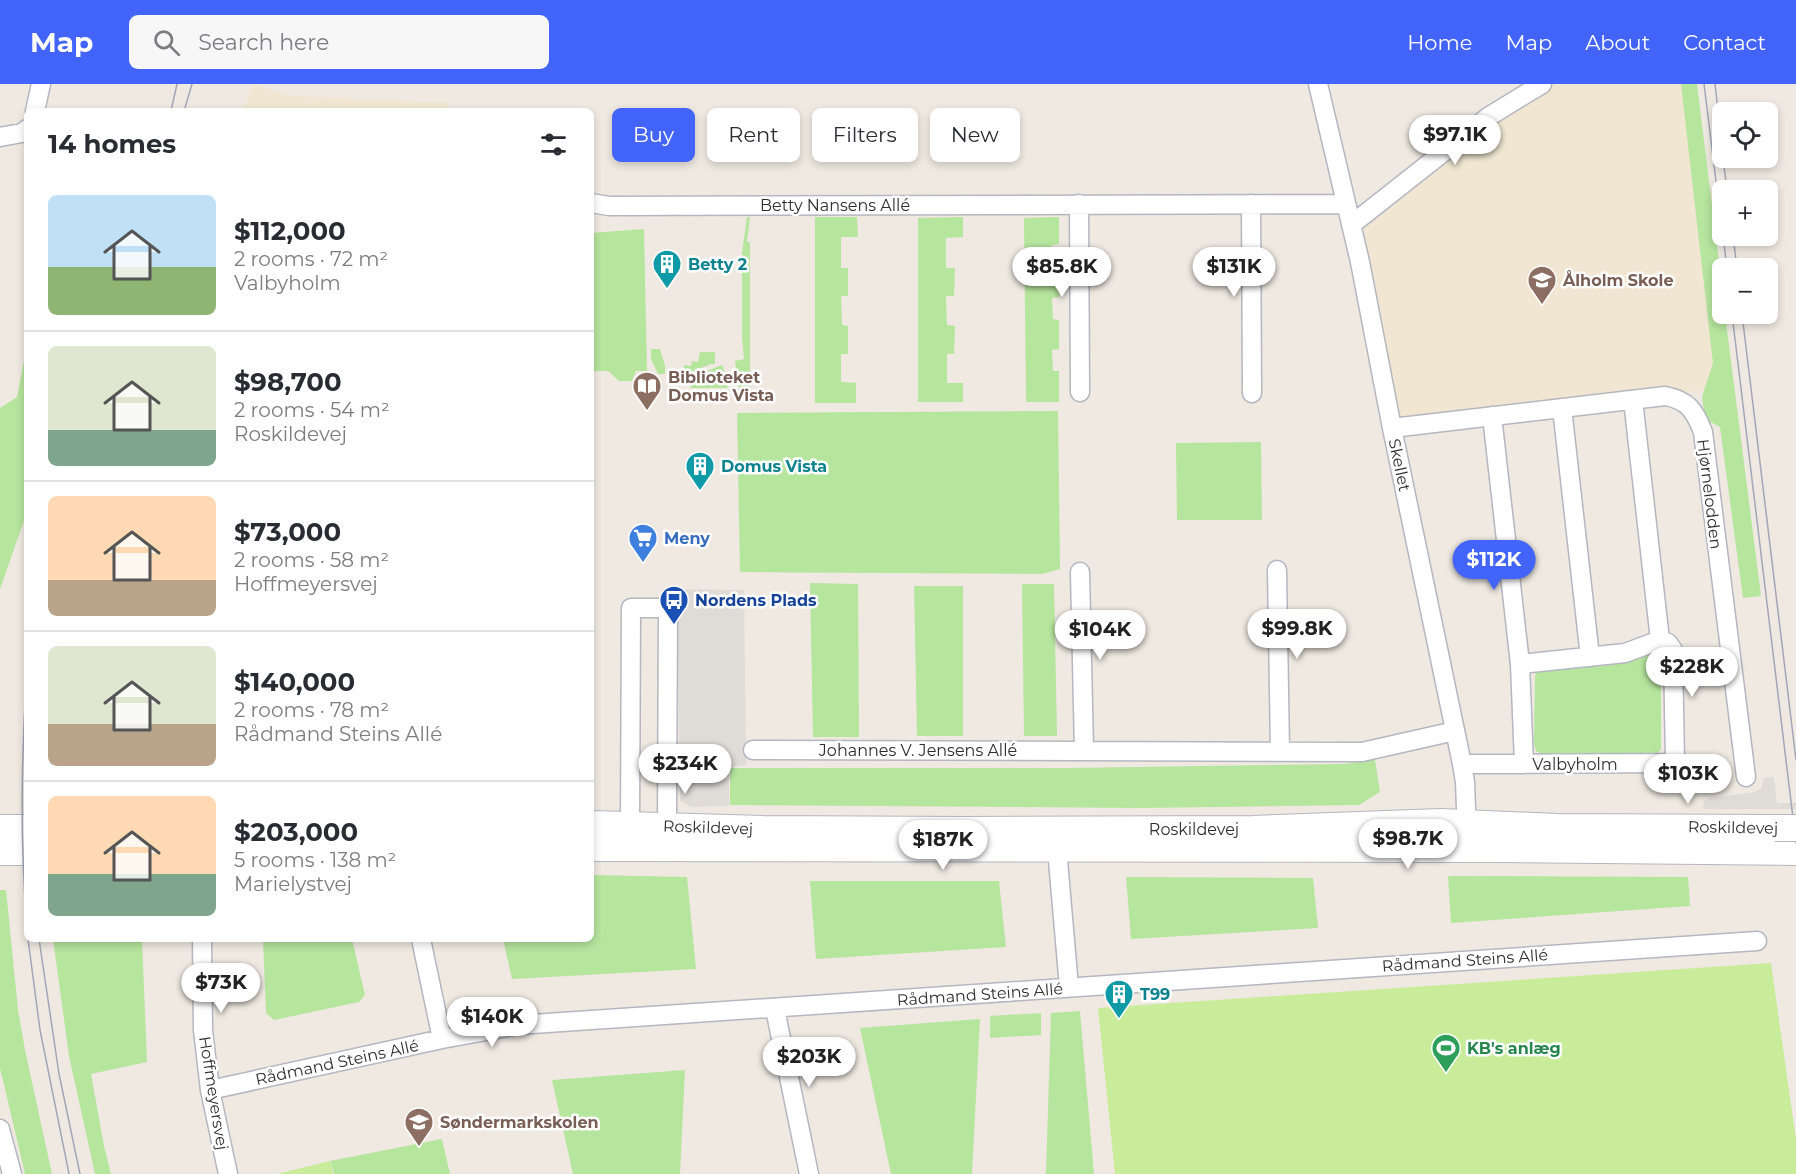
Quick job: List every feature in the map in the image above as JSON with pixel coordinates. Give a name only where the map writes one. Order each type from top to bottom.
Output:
[{"type":"street","points":[[36,108],[41,84]]},
{"type":"street","name":"Skellet","points":[[1318,84],[1352,225],[1462,764],[1465,782],[1467,849]]},
{"type":"street","points":[[1352,225],[1488,117],[1542,84]]},
{"type":"street","points":[[0,137],[24,131]]},
{"type":"street","name":"Betty Nansens Allé","points":[[594,203],[609,206],[1346,204]]},
{"type":"street","points":[[1079,204],[1080,392]]},
{"type":"street","points":[[1251,204],[1252,393]]},
{"type":"street","name":"Hjørnelodden","points":[[1392,428],[1665,396],[1678,398],[1687,405],[1697,417],[1703,432],[1746,777]]},
{"type":"street","name":"Valbyholm","points":[[1462,764],[1675,764],[1673,650],[1668,643],[1660,640],[1633,400]]},
{"type":"street","points":[[1562,408],[1590,657]]},
{"type":"street","name":"Valbyholm","points":[[1492,416],[1520,664],[1524,764]]},
{"type":"street","points":[[1276,570],[1280,752]]},
{"type":"street","points":[[1080,572],[1084,751]]},
{"type":"street","points":[[631,608],[668,608],[667,825],[648,849],[630,825],[631,608]]},
{"type":"street","points":[[1520,664],[1625,653],[1660,640]]},
{"type":"street","name":"Johannes V. Jensens Allé","points":[[753,750],[1362,752],[1455,731]]},
{"type":"street","name":"Roskildevej","points":[[594,824],[763,829],[1253,829],[1467,822],[1786,840]]},
{"type":"street","points":[[0,828],[24,828]]},
{"type":"street","name":"Roskildevej","points":[[594,849],[1467,849],[1786,840]]},
{"type":"street","points":[[1058,849],[1069,987]]},
{"type":"street","points":[[0,852],[24,852]]},
{"type":"street","name":"Rådmand Steins Allé","points":[[210,1090],[442,1039],[518,1026],[1757,941]]},
{"type":"street","name":"Hoffmeyersvej","points":[[202,942],[203,1030],[210,1090],[228,1174]]},
{"type":"street","points":[[422,942],[442,1039]]},
{"type":"street","points":[[775,1009],[809,1174]]},
{"type":"street","points":[[0,1130],[12,1174]]},
{"type":"shaded area","points":[[253,84],[290,96],[448,103],[448,108],[244,108]]},
{"type":"shaded area","name":"Ålholm Skole","points":[[1547,84],[1685,84],[1721,388],[1397,425],[1356,223]]},
{"type":"shaded area","points":[[677,589],[744,590],[746,765],[729,767],[729,806],[691,807],[680,801]]},
{"type":"shaded area","points":[[1774,777],[1777,803],[1796,803],[1796,809],[1703,809],[1704,801],[1709,798],[1755,792],[1761,788],[1764,778]]},
{"type":"green space","points":[[1681,84],[1697,84],[1712,205],[1712,246],[1717,246],[1719,258],[1712,258],[1712,324],[1726,324],[1761,596],[1743,598],[1720,427],[1705,419],[1702,397],[1713,363]]},
{"type":"green space","points":[[747,217],[750,217],[747,242],[750,242],[750,387],[739,388],[735,361],[744,359],[742,253]]},
{"type":"green space","points":[[815,217],[857,217],[858,237],[841,237],[841,268],[848,268],[848,296],[841,296],[842,325],[848,326],[848,354],[841,354],[841,382],[856,383],[856,403],[815,403]]},
{"type":"green space","points":[[963,217],[963,237],[946,238],[946,268],[955,268],[954,296],[946,296],[947,325],[955,326],[954,354],[947,354],[947,383],[963,383],[963,402],[918,402],[918,218]]},
{"type":"green space","points":[[1059,217],[1059,244],[1052,245],[1052,268],[1059,269],[1059,297],[1052,298],[1053,319],[1059,320],[1059,349],[1052,350],[1053,371],[1059,371],[1059,402],[1026,402],[1024,218]]},
{"type":"green space","points":[[644,229],[647,371],[636,371],[632,381],[619,381],[608,371],[594,371],[594,233]]},
{"type":"green space","points":[[651,349],[660,349],[665,374],[658,374],[651,359]]},
{"type":"green space","points":[[700,352],[715,352],[715,364],[683,375],[684,365],[691,366],[692,361],[698,362]]},
{"type":"green space","points":[[24,361],[24,521],[0,589],[0,408],[17,397]]},
{"type":"green space","points":[[722,365],[729,383],[727,388],[691,388],[690,382],[694,376]]},
{"type":"green space","points":[[1058,411],[1060,569],[1042,574],[740,572],[737,413]]},
{"type":"green space","points":[[1261,442],[1262,520],[1177,520],[1176,443]]},
{"type":"green space","points":[[810,583],[858,584],[859,737],[813,737]]},
{"type":"green space","points":[[1022,584],[1054,584],[1057,736],[1024,736]]},
{"type":"green space","points":[[914,586],[963,586],[963,736],[917,736]]},
{"type":"green space","points":[[1655,651],[1661,653],[1661,749],[1656,755],[1543,755],[1536,751],[1534,743],[1536,671],[1624,662]]},
{"type":"green space","points":[[1375,760],[1380,792],[1359,805],[1141,808],[730,805],[730,768],[1070,768],[1344,764]]},
{"type":"green space","points":[[594,875],[687,877],[696,969],[512,979],[504,942],[594,942]]},
{"type":"green space","points":[[1448,876],[1688,877],[1690,906],[1451,923]]},
{"type":"green space","points":[[1126,877],[1313,878],[1318,928],[1131,939]]},
{"type":"green space","points":[[810,881],[999,881],[1006,947],[816,959]]},
{"type":"green space","points":[[0,890],[6,890],[18,1010],[52,1174],[25,1174],[0,1068]]},
{"type":"green space","points":[[53,942],[142,942],[147,1062],[91,1074],[111,1174],[95,1174],[69,1056]]},
{"type":"green space","points":[[263,942],[353,942],[365,995],[359,1002],[274,1020],[266,1013]]},
{"type":"green space","name":"KB's anlæg","points":[[1771,963],[1796,1140],[1796,1174],[1115,1174],[1098,1008]]},
{"type":"green space","points":[[1080,1011],[1094,1174],[1046,1174],[1051,1013]]},
{"type":"green space","points":[[1041,1013],[1041,1035],[990,1038],[990,1016]]},
{"type":"green space","points":[[980,1019],[972,1174],[891,1174],[860,1028]]},
{"type":"green space","points":[[685,1070],[680,1174],[573,1174],[552,1080]]},
{"type":"green space","name":"Søndermarkskolen","points":[[442,1139],[450,1174],[334,1174],[330,1161]]},
{"type":"green space","points":[[330,1161],[333,1174],[277,1174]]},
{"type":"tram line","points":[[172,108],[177,84]]},
{"type":"tram line","points":[[185,108],[192,84]]},
{"type":"tram line","points":[[1704,84],[1716,180]]},
{"type":"tram line","points":[[1715,84],[1717,102]]},
{"type":"tram line","points":[[1724,168],[1726,180]]},
{"type":"tram line","points":[[1724,246],[1726,258]]},
{"type":"tram line","points":[[1734,246],[1736,258]]},
{"type":"tram line","points":[[1733,324],[1796,843]]},
{"type":"tram line","points":[[1743,324],[1796,760]]},
{"type":"tram line","points":[[24,720],[22,800],[24,879]]},
{"type":"tram line","points":[[28,942],[40,1030],[69,1174]]},
{"type":"tram line","points":[[39,942],[59,1074],[80,1174]]},
{"type":"place","name":"Betty 2","points":[[667,290]]},
{"type":"place","name":"Ålholm Skole","points":[[1542,306]]},
{"type":"place","name":"Biblioteket Domus Vista","points":[[647,412]]},
{"type":"place","name":"Domus Vista","points":[[700,492]]},
{"type":"place","name":"Meny","points":[[643,564]]},
{"type":"place","name":"Nordens Plads","points":[[674,626]]},
{"type":"place","name":"T99","points":[[1119,1020]]},
{"type":"place","name":"KB's anlæg","points":[[1446,1074]]},
{"type":"place","name":"Søndermarkskolen","points":[[419,1148]]}]
